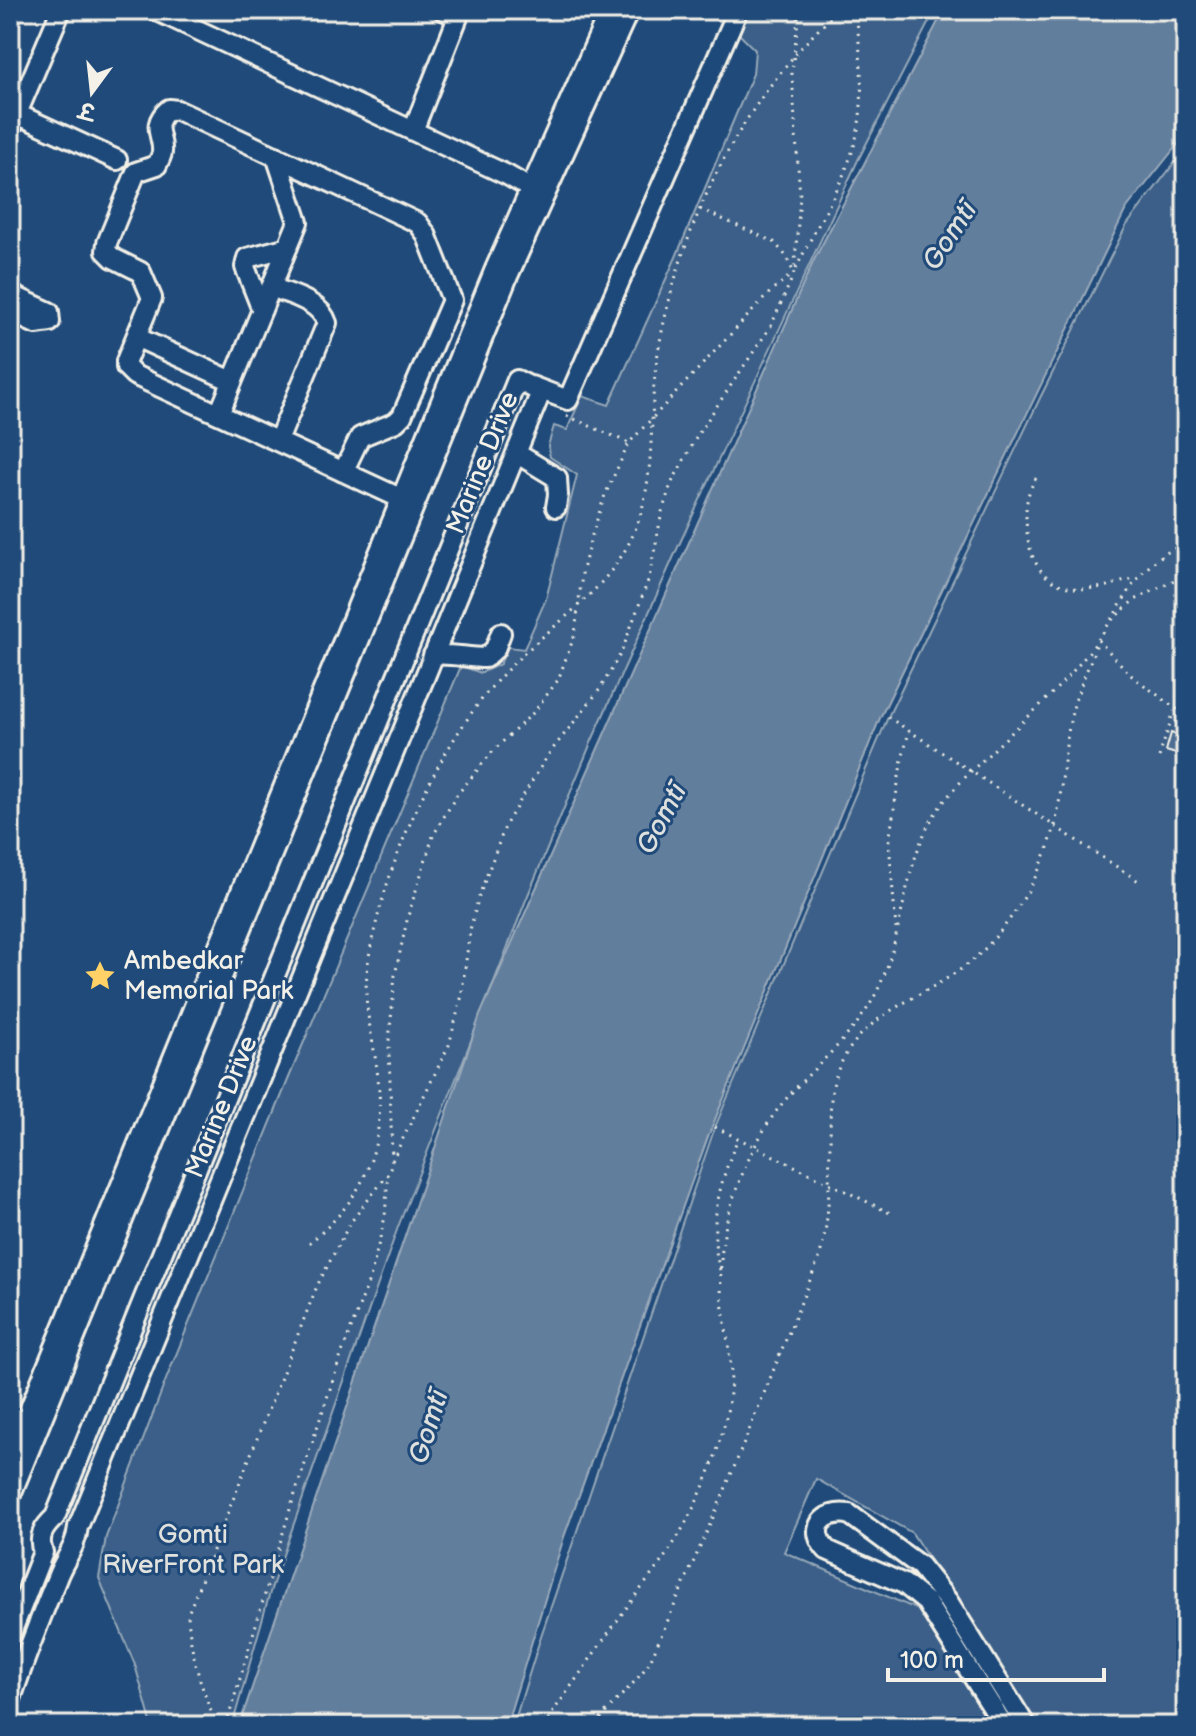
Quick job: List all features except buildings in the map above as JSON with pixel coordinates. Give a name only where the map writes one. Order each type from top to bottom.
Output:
[{"type":"street","points":[[61,10],[13,122],[117,160]]},
{"type":"street","points":[[155,10],[531,189]]},
{"type":"street","points":[[413,131],[458,17],[443,10]]},
{"type":"street","points":[[10,1457],[495,269],[610,10]]},
{"type":"street","name":"Marine Drive","points":[[10,1497],[508,276],[629,10]]},
{"type":"street","points":[[528,385],[568,400],[738,10]]},
{"type":"street","points":[[343,472],[360,437],[396,422],[402,416],[452,300],[426,234],[418,223],[177,110],[169,109],[164,113],[157,131],[163,149],[157,165],[136,172],[107,243],[106,251],[113,258],[141,272],[152,298],[126,367],[134,375],[278,441],[343,472],[402,499]]},
{"type":"street","points":[[219,414],[298,222],[276,156]]},
{"type":"street","points":[[262,310],[245,267],[247,258],[288,247]]},
{"type":"street","points":[[271,287],[316,306],[324,313],[327,323],[278,441]]},
{"type":"street","points":[[10,294],[49,312],[50,322],[36,324],[10,312]]},
{"type":"street","points":[[136,337],[232,381]]},
{"type":"street","name":"Marine Drive","points":[[10,1636],[43,1552],[39,1542],[45,1526],[55,1517],[517,380],[541,392],[78,1527],[73,1551],[64,1559],[15,1672],[10,1702]]},
{"type":"street","points":[[516,453],[557,478],[556,507]]},
{"type":"street","points":[[433,655],[446,653],[485,658],[495,649],[501,633]]},
{"type":"street","points":[[278,963],[303,975]]},
{"type":"street","points":[[1004,1726],[926,1602],[904,1584],[827,1550],[819,1542],[817,1529],[822,1520],[838,1512],[849,1514],[920,1566],[948,1601],[1026,1726]]},
{"type":"path","points":[[392,1161],[389,1041],[395,975],[408,916],[433,836],[456,796],[493,751],[534,712],[558,680],[575,634],[582,574],[590,541],[605,495],[629,443],[773,289],[794,273],[800,197],[793,56],[799,10]]},
{"type":"path","points":[[309,1243],[332,1224],[348,1204],[372,1164],[377,1144],[380,1095],[366,997],[367,963],[376,921],[404,836],[455,738],[495,684],[539,639],[580,605],[612,571],[629,544],[644,506],[650,468],[657,359],[665,322],[700,209],[755,104],[793,56],[839,10]]},
{"type":"path","points":[[226,1726],[291,1506],[371,1275],[385,1217],[392,1161],[449,1045],[461,999],[470,930],[479,896],[506,824],[548,755],[600,689],[622,651],[649,578],[671,484],[700,431],[771,326],[794,273],[829,207],[855,144],[862,82],[856,10]]},
{"type":"path","points":[[700,209],[774,242],[786,256],[794,273]]},
{"type":"path","points":[[568,416],[629,443]]},
{"type":"path","points":[[1036,478],[1028,492],[1025,510],[1028,543],[1035,566],[1044,576],[1059,584],[1079,588],[1096,588],[1138,579]]},
{"type":"path","points":[[596,1726],[640,1678],[650,1661],[722,1497],[819,1258],[827,1233],[832,1087],[846,1055],[878,1018],[964,967],[984,951],[1015,912],[1043,860],[1055,826],[1072,714],[1098,640],[1154,560],[1186,544]]},
{"type":"path","points":[[543,1726],[673,1544],[709,1469],[727,1414],[731,1389],[732,1364],[721,1274],[724,1230],[731,1204],[756,1147],[784,1101],[843,1042],[884,978],[907,881],[930,822],[971,771],[1058,687],[1116,614],[1133,601],[1186,574]]},
{"type":"path","points":[[1098,640],[1132,676],[1186,716]]},
{"type":"path","points":[[1159,757],[1174,709]]},
{"type":"path","points":[[888,717],[1140,882]]},
{"type":"path","points":[[897,933],[889,842],[909,731]]},
{"type":"path","points":[[715,1127],[890,1213]]},
{"type":"path","points":[[721,1274],[714,1237],[716,1215],[720,1187],[738,1138]]},
{"type":"path","points":[[217,1726],[201,1690],[191,1645],[188,1614],[191,1601],[321,1276],[350,1223],[389,1173]]},
{"type":"green space","name":"Gomti RiverFront Park","points":[[748,10],[935,10],[858,160],[678,547],[590,745],[526,900],[398,1227],[271,1589],[232,1726],[149,1726],[151,1722],[135,1665],[99,1578],[106,1537],[167,1377],[288,1080],[461,666],[481,673],[500,664],[508,647],[524,649],[546,599],[577,475],[550,457],[548,446],[554,426],[567,430],[582,396],[609,405],[753,74],[755,50],[738,33]]},
{"type":"green space","points":[[1186,148],[1186,1726],[1037,1726],[912,1533],[816,1479],[784,1552],[921,1611],[993,1726],[513,1726],[715,1127],[888,717],[1126,226]]},
{"type":"water","name":"Gomtī","points":[[944,10],[1186,10],[1186,134],[1126,209],[880,718],[709,1134],[564,1537],[506,1726],[239,1726],[480,1015],[813,262]]},
{"type":"place","name":"Ambedkar Memorial Park","points":[[100,976]]}]
